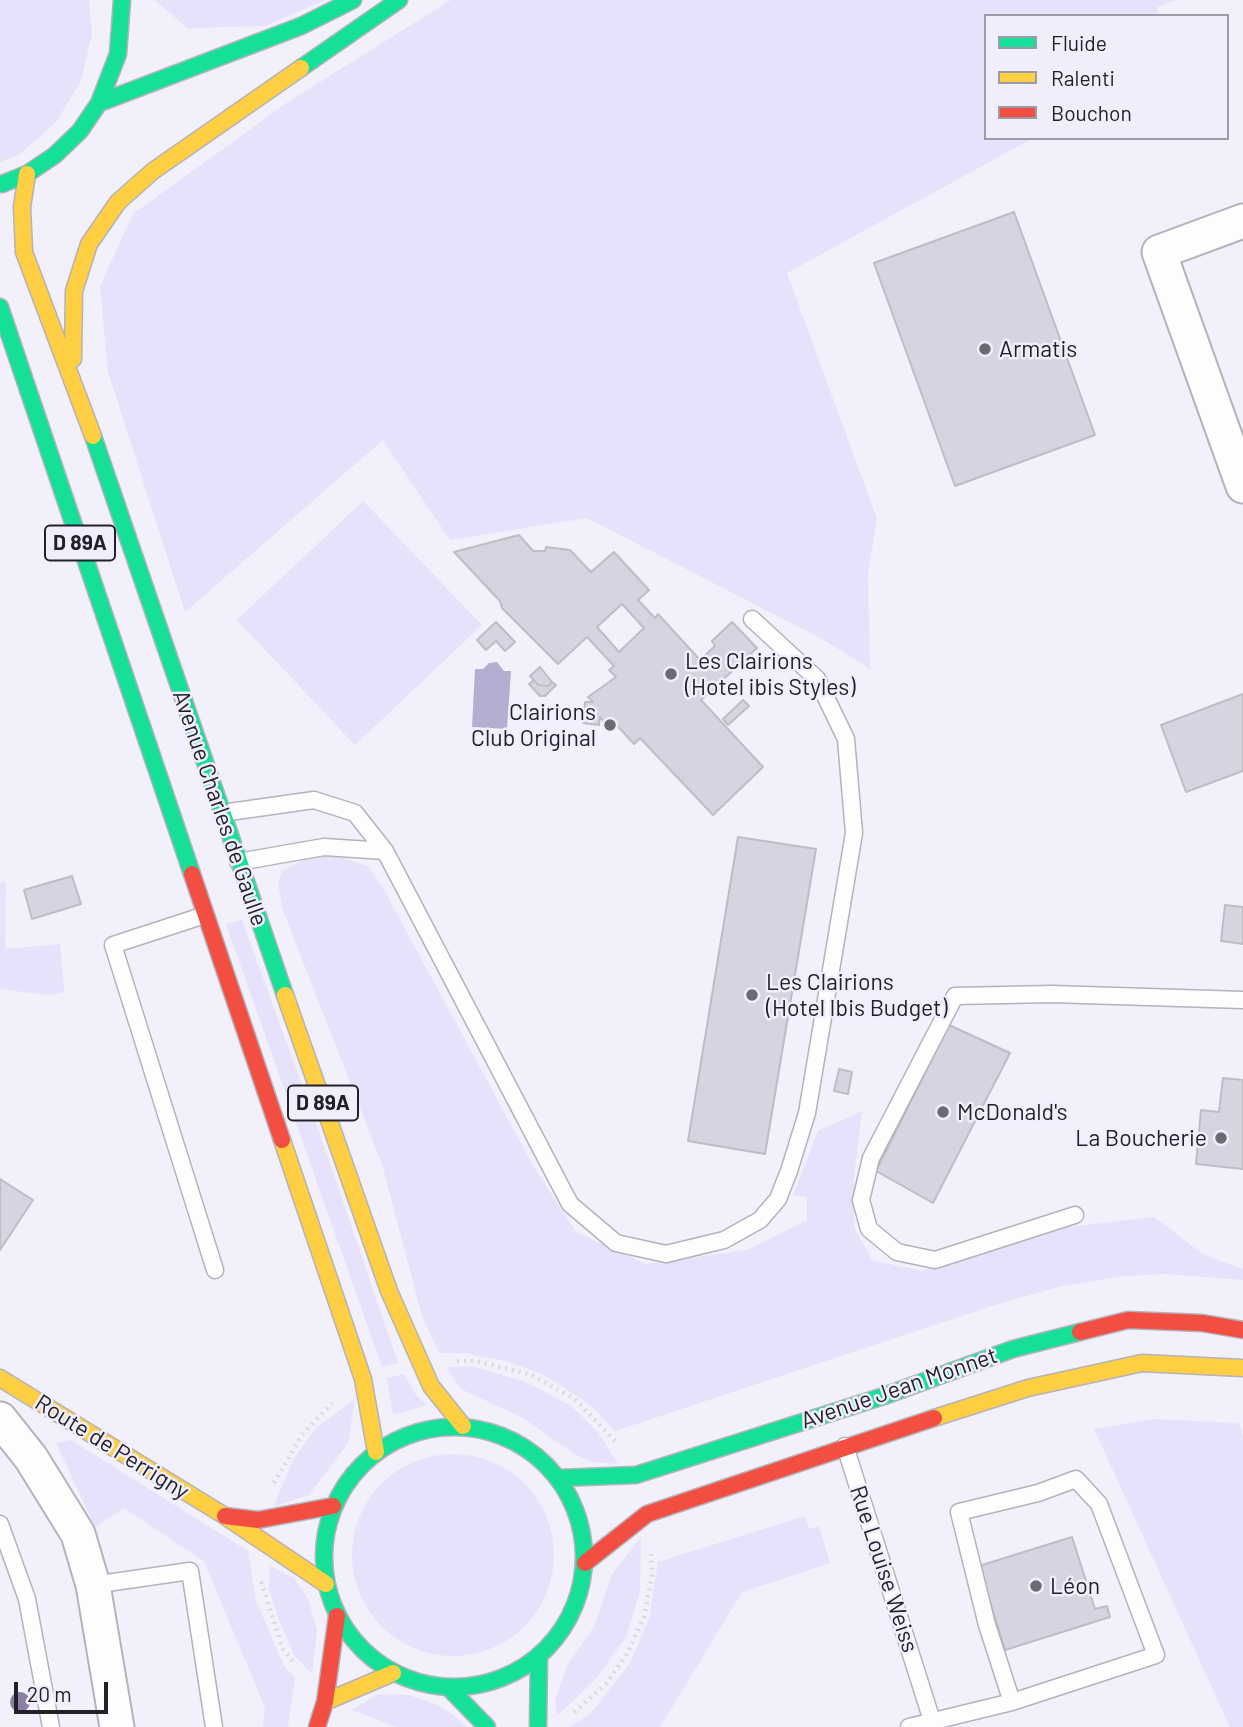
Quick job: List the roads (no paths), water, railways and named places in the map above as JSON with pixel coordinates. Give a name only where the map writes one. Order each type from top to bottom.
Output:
[{"type":"main road","points":[[0,185],[27,174],[55,155],[80,131],[99,103],[118,54],[122,0]]},
{"type":"main road","points":[[99,103],[301,26],[353,0]]},
{"type":"main road","points":[[72,375],[74,291],[89,244],[118,202],[153,171],[399,0]]},
{"type":"main road","name":"Avenue Charles de Gaulle","points":[[27,174],[22,206],[24,252],[72,375],[221,813],[389,1290],[431,1386],[463,1426]]},
{"type":"main road","name":"Avenue Charles de Gaulle","points":[[0,307],[363,1379],[376,1452]]},
{"type":"main road","name":"Avenue Jean Monnet","points":[[585,1563],[647,1514],[686,1499],[1013,1349],[1128,1321],[1202,1323],[1243,1330]]},
{"type":"main road","name":"Avenue Jean Monnet","points":[[559,1478],[636,1475],[1099,1370],[1142,1363],[1243,1368]]},
{"type":"main road","name":"Route de Perrigny","points":[[0,1378],[225,1517],[326,1584]]},
{"type":"main road","points":[[463,1426],[500,1434],[532,1452],[559,1478],[574,1504],[583,1533],[585,1563],[579,1598],[563,1630],[539,1656],[512,1674],[481,1685],[448,1687],[420,1683],[393,1672],[361,1649],[337,1616],[326,1584],[323,1558],[326,1531],[333,1506],[351,1476],[376,1452],[403,1437],[432,1428],[463,1426]]},
{"type":"main road","name":"Route de Perrigny","points":[[225,1517],[258,1520],[333,1506]]},
{"type":"main road","points":[[317,1727],[325,1702],[337,1616]]},
{"type":"main road","points":[[538,1727],[539,1656]]},
{"type":"main road","points":[[325,1702],[393,1672]]},
{"type":"main road","points":[[448,1687],[487,1727]]},
{"type":"street","points":[[1243,221],[1159,252],[1243,486]]},
{"type":"street","points":[[186,858],[238,862]]},
{"type":"street","name":"Route de Perrigny","points":[[0,1419],[31,1458],[78,1534],[93,1585],[117,1727]]},
{"type":"lane","points":[[221,813],[314,800],[355,813],[385,851],[570,1204],[616,1243],[666,1254],[724,1240],[760,1220],[778,1199],[807,1113],[854,833],[846,739],[817,680],[752,619]]},
{"type":"lane","points":[[238,862],[324,847],[385,851]]},
{"type":"lane","points":[[205,915],[113,945],[215,1269]]},
{"type":"lane","points":[[1075,1215],[935,1260],[897,1252],[869,1228],[861,1200],[871,1158],[955,996],[1243,1000]]},
{"type":"lane","name":"Rue Louise Weiss","points":[[840,1429],[933,1724]]},
{"type":"lane","points":[[909,1727],[933,1724],[1012,1702],[1156,1655],[1099,1504],[1076,1479],[1038,1493],[959,1512],[987,1625],[1012,1702]]},
{"type":"lane","points":[[0,1524],[27,1600],[51,1727]]},
{"type":"lane","points":[[93,1585],[190,1571],[214,1727]]},
{"type":"place","name":"Armatis","points":[[985,349]]},
{"type":"place","name":"Les Clairions (Hotel ibis Styles)","points":[[671,674]]},
{"type":"place","name":"Clairions Club Original","points":[[610,725]]},
{"type":"place","name":"Les Clairions (Hotel Ibis Budget)","points":[[752,995]]},
{"type":"place","name":"McDonald's","points":[[943,1112]]},
{"type":"place","name":"La Boucherie","points":[[1221,1138]]},
{"type":"place","name":"Léon","points":[[1036,1586]]}]
